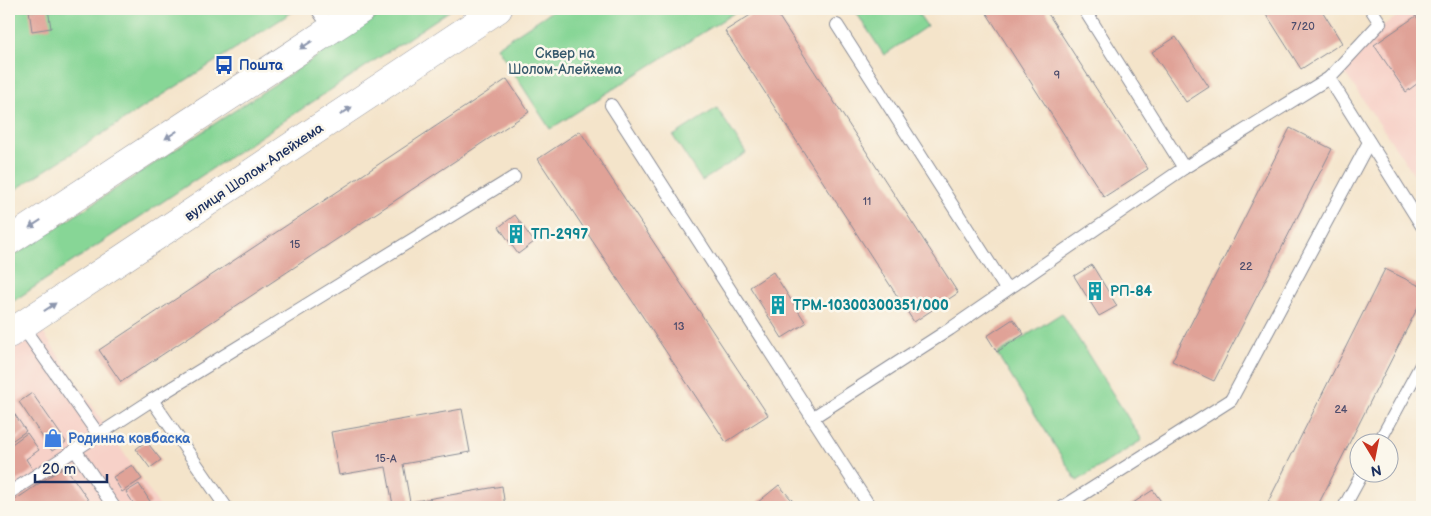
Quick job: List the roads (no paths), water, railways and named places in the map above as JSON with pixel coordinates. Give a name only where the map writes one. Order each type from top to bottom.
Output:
[{"type":"street","points":[[9,241],[324,19],[362,9]]},
{"type":"street","name":"вулиця Шолом-Алейхема","points":[[15,330],[498,9]]},
{"type":"lane","points":[[1084,9],[1184,168]]},
{"type":"lane","points":[[812,418],[950,329],[1184,168],[1328,78],[1380,23],[1371,9]]},
{"type":"lane","points":[[837,25],[1006,289]]},
{"type":"lane","points":[[1328,78],[1422,226]]},
{"type":"lane","points":[[611,105],[870,507]]},
{"type":"lane","points":[[1063,507],[1231,400],[1369,142]]},
{"type":"lane","points":[[9,493],[152,400],[514,177]]},
{"type":"lane","points":[[15,330],[98,434]]},
{"type":"lane","points":[[1383,434],[1422,363]]},
{"type":"lane","points":[[152,400],[226,507]]},
{"type":"lane","points":[[75,450],[114,507]]},
{"type":"lane","points":[[1344,507],[1357,484]]},
{"type":"place","name":"Пошта","points":[[224,65]]},
{"type":"place","name":"ТП-2997","points":[[516,234]]},
{"type":"place","name":"РП-84","points":[[1095,291]]},
{"type":"place","name":"ТРМ-10300300351/000","points":[[778,305]]},
{"type":"place","name":"Родинна ковбаска","points":[[53,438]]},
{"type":"park label","name":"Сквер на Шолом-Алейхема","points":[[565,62]]}]
